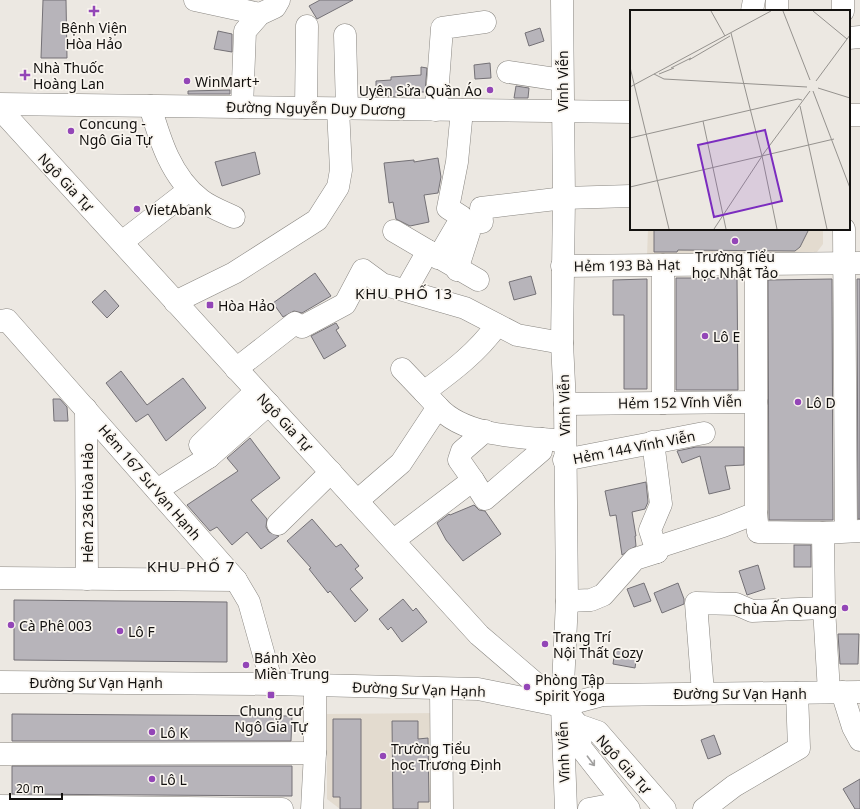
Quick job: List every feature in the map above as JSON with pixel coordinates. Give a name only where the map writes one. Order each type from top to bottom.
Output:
[{"type":"street","points":[[195,0],[260,14]]},
{"type":"street","points":[[242,107],[245,31],[260,14],[275,7],[279,0]]},
{"type":"street","name":"Vĩnh Viễn","points":[[562,0],[564,198],[562,343],[565,404],[564,451],[567,602],[562,706],[566,809]]},
{"type":"street","points":[[752,10],[754,0]]},
{"type":"street","points":[[776,10],[777,0]]},
{"type":"street","points":[[436,110],[442,28],[485,22]]},
{"type":"street","points":[[306,108],[307,26]]},
{"type":"street","points":[[175,302],[234,273],[318,220],[338,187],[341,170],[345,35]]},
{"type":"street","points":[[508,72],[562,80]]},
{"type":"street","name":"Đường Nguyễn Duy Dương","points":[[0,104],[630,112]]},
{"type":"street","points":[[150,106],[161,146],[179,177],[189,190],[201,200],[234,217]]},
{"type":"street","name":"Ngô Gia Tự","points":[[0,109],[479,635],[562,706],[578,725],[598,732],[665,809]]},
{"type":"street","points":[[406,290],[462,218],[448,208],[457,162],[462,110]]},
{"type":"street","points":[[850,115],[860,116]]},
{"type":"street","points":[[122,242],[189,190]]},
{"type":"street","points":[[458,270],[472,223],[482,222],[481,208],[564,198],[630,196]]},
{"type":"street","points":[[844,230],[852,263],[853,531],[824,533],[824,608],[853,726],[860,740]]},
{"type":"street","points":[[394,231],[458,270],[478,280]]},
{"type":"street","name":"Hẻm 193 Bà Hạt","points":[[562,266],[852,263]]},
{"type":"street","points":[[663,264],[663,403]]},
{"type":"street","points":[[756,264],[756,402]]},
{"type":"street","points":[[236,369],[295,324],[302,327],[345,304],[363,270],[382,284],[465,308],[517,335],[562,343]]},
{"type":"street","points":[[0,321],[7,320],[86,409]]},
{"type":"street","points":[[357,501],[401,463],[431,400],[458,367],[485,342],[496,325]]},
{"type":"street","name":"Hẻm 144 Vĩnh Viễn","points":[[402,369],[446,416],[485,431],[510,436],[542,439],[564,451],[653,442],[704,433]]},
{"type":"street","points":[[156,490],[209,457],[263,397]]},
{"type":"street","name":"Hẻm 152 Vĩnh Viễn","points":[[565,404],[756,402],[756,513],[758,532],[824,533]]},
{"type":"street","name":"Hẻm 167 Sư Vạn Hạnh","points":[[86,409],[236,580],[249,602],[272,684]]},
{"type":"street","name":"Hẻm 236 Hòa Hảo","points":[[86,409],[87,579]]},
{"type":"street","points":[[485,431],[462,451],[460,460],[485,499],[541,451],[542,439]]},
{"type":"street","points":[[653,442],[662,504],[650,530],[657,552]]},
{"type":"street","points":[[278,524],[331,472]]},
{"type":"street","points":[[394,540],[473,480]]},
{"type":"street","points":[[657,552],[658,547],[723,526],[756,513]]},
{"type":"street","points":[[567,602],[591,600],[603,595],[635,559],[657,552]]},
{"type":"street","name":"Hẻm 236 Hòa Hảo","points":[[0,578],[236,580]]},
{"type":"street","points":[[702,693],[696,603],[736,604],[752,611],[824,608]]},
{"type":"street","name":"Đường Sư Vạn Hạnh","points":[[0,682],[272,684],[478,689],[562,706],[602,695],[844,692]]},
{"type":"street","points":[[312,809],[315,753],[315,685]]},
{"type":"street","points":[[442,689],[442,809]]},
{"type":"street","points":[[704,809],[734,786],[799,748],[797,693]]},
{"type":"street","name":"Ngô Gia Tự","points":[[578,725],[581,748],[628,808]]},
{"type":"street","points":[[0,754],[315,753]]},
{"type":"street","points":[[0,806],[49,808],[282,809]]},
{"type":"street","points":[[589,809],[605,806],[628,808]]},
{"type":"shaded area","name":"Trường Tiểu học Nhật Tảo","points":[[648,230],[823,230],[823,244],[817,252],[803,256],[647,256]]},
{"type":"shaded area","name":"Trường Tiểu học Trương Định","points":[[439,713],[439,809],[340,809],[327,799],[327,714]]},
{"type":"building","points":[[43,0],[66,0],[67,58],[41,58]]},
{"type":"building","points":[[320,0],[353,0],[317,19],[309,6]]},
{"type":"building","points":[[540,28],[544,41],[529,46],[525,33]]},
{"type":"building","points":[[218,31],[232,34],[232,52],[214,49]]},
{"type":"building","points":[[490,63],[491,78],[475,79],[474,65]]},
{"type":"building","points":[[421,67],[427,68],[425,92],[403,92],[403,97],[376,96],[376,81],[391,80],[391,77],[421,75]]},
{"type":"building","points":[[516,86],[529,88],[528,98],[514,98]]},
{"type":"building","points":[[230,90],[230,94],[188,94],[188,91]]},
{"type":"building","points":[[255,152],[260,174],[222,186],[215,162]]},
{"type":"building","points":[[438,158],[441,177],[438,193],[424,195],[429,222],[410,226],[396,219],[393,202],[389,203],[384,163],[414,160],[414,162]]},
{"type":"building","name":"Trường Tiểu học Nhật Tảo","points":[[654,230],[808,230],[800,247],[795,251],[678,250],[677,252],[654,252]]},
{"type":"building","points":[[315,273],[331,296],[302,313],[294,311],[283,317],[273,303]]},
{"type":"building","points":[[531,276],[536,294],[514,300],[509,282]]},
{"type":"building","name":"Lô E","points":[[676,278],[737,278],[738,390],[676,390]]},
{"type":"building","points":[[647,279],[647,389],[624,389],[624,315],[613,315],[613,280]]},
{"type":"building","name":"Lô D","points":[[832,279],[833,520],[769,520],[768,280]]},
{"type":"building","points":[[857,279],[860,279],[860,519],[858,519]]},
{"type":"building","points":[[105,290],[119,306],[107,318],[92,302]]},
{"type":"building","points":[[336,323],[339,328],[336,330],[346,346],[324,359],[311,336]]},
{"type":"building","points":[[121,371],[147,405],[183,378],[206,408],[166,441],[148,414],[136,422],[106,383]]},
{"type":"building","points":[[53,399],[60,399],[67,407],[68,421],[54,421]]},
{"type":"building","points":[[250,438],[280,478],[251,500],[267,519],[266,527],[269,532],[279,536],[261,549],[247,532],[232,545],[217,527],[210,531],[187,505],[238,471],[227,458]]},
{"type":"building","points":[[696,447],[744,447],[744,465],[725,466],[730,489],[709,494],[700,456],[682,463],[677,451]]},
{"type":"building","points":[[646,482],[648,502],[645,509],[632,512],[636,546],[622,555],[616,515],[610,516],[605,491]]},
{"type":"building","points":[[474,505],[479,510],[485,511],[501,534],[463,561],[446,540],[437,523],[449,514],[450,515]]},
{"type":"building","points":[[312,519],[336,547],[341,544],[359,566],[355,569],[363,578],[350,589],[368,610],[355,622],[330,591],[328,593],[309,569],[311,568],[287,541]]},
{"type":"building","points":[[794,545],[811,545],[811,567],[794,567]]},
{"type":"building","points":[[758,565],[765,589],[747,595],[739,571]]},
{"type":"building","points":[[644,583],[651,601],[634,607],[627,589]]},
{"type":"building","points":[[678,583],[684,599],[684,604],[662,613],[654,593]]},
{"type":"building","points":[[403,599],[413,611],[416,608],[427,622],[402,642],[391,627],[388,630],[379,619]]},
{"type":"building","name":"Lô F","points":[[14,600],[227,602],[227,662],[14,660]]},
{"type":"building","points":[[838,634],[859,634],[858,664],[840,664]]},
{"type":"building","points":[[615,650],[637,654],[635,668],[613,664]]},
{"type":"building","name":"Lô K","points":[[12,714],[292,716],[291,741],[12,741]]},
{"type":"building","points":[[333,719],[361,719],[361,809],[340,809],[340,797],[333,797]]},
{"type":"building","points":[[392,721],[418,721],[418,739],[428,738],[429,802],[418,802],[418,809],[393,809]]},
{"type":"building","points":[[714,735],[721,754],[708,759],[701,740]]},
{"type":"building","name":"Lô L","points":[[12,766],[292,766],[292,796],[12,794]]},
{"type":"building","points":[[860,779],[860,809],[855,809],[843,789]]},
{"type":"place","name":"Bệnh Viện Hòa Hảo","points":[[94,11]]},
{"type":"place","name":"Nhà Thuốc Hoàng Lan","points":[[25,75]]},
{"type":"place","name":"WinMart+","points":[[187,81]]},
{"type":"place","name":"Uyên Sửa Quần Áo","points":[[490,90]]},
{"type":"place","name":"Concung - Ngô Gia Tự","points":[[71,131]]},
{"type":"place","name":"VietAbank","points":[[137,209]]},
{"type":"place","name":"Trường Tiểu học Nhật Tảo","points":[[735,241]]},
{"type":"place","name":"Hòa Hảo","points":[[210,305]]},
{"type":"place","name":"Lô E","points":[[705,336]]},
{"type":"place","name":"Lô D","points":[[798,402]]},
{"type":"place","name":"Chùa Ấn Quang","points":[[845,608]]},
{"type":"place","name":"Cà Phê 003","points":[[11,625]]},
{"type":"place","name":"Lô F","points":[[120,631]]},
{"type":"place","name":"Trang Trí Nội Thất Cozy","points":[[545,644]]},
{"type":"place","name":"Bánh Xèo Miền Trung","points":[[246,665]]},
{"type":"place","name":"Phòng Tập Spirit Yoga","points":[[527,687]]},
{"type":"place","name":"Chung cư Ngô Gia Tự","points":[[271,695]]},
{"type":"place","name":"Lô K","points":[[152,732]]},
{"type":"place","name":"Trường Tiểu học Trương Định","points":[[383,756]]},
{"type":"place","name":"Lô L","points":[[152,779]]},
{"type":"district","name":"KHU PHỐ 13","points":[[404,293]]},
{"type":"district","name":"KHU PHỐ 7","points":[[191,566]]}]
